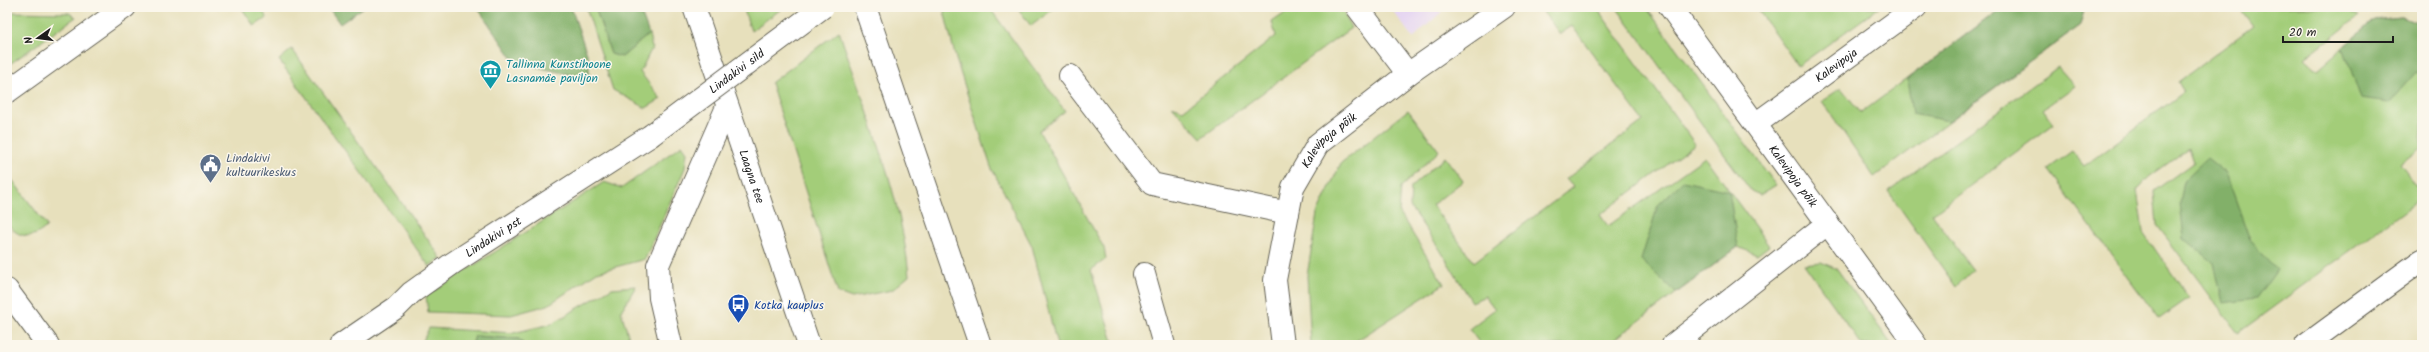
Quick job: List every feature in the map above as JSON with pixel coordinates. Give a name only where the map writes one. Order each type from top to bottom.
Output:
[{"type":"street","points":[[7,92],[125,7]]},
{"type":"street","name":"Laagna tee","points":[[694,7],[809,345]]},
{"type":"street","name":"Lindakivi sild","points":[[650,136],[823,7]]},
{"type":"street","points":[[865,7],[980,345]]},
{"type":"street","points":[[1357,7],[1408,74]]},
{"type":"street","name":"Kalevipoja põik","points":[[1283,345],[1275,280],[1292,187],[1318,144],[1408,74],[1504,7]]},
{"type":"street","name":"Kalevipoja põik","points":[[1670,7],[1757,123],[1916,345]]},
{"type":"street","name":"Kalevipoja","points":[[1757,123],[1916,7]]},
{"type":"street","points":[[1070,76],[1152,184],[1288,213]]},
{"type":"street","points":[[671,345],[660,298],[658,265],[727,107]]},
{"type":"street","name":"Lindakivi pst","points":[[341,345],[397,307],[412,293],[453,263],[650,136]]},
{"type":"street","points":[[1673,345],[1828,223]]},
{"type":"street","points":[[2306,345],[2422,260]]},
{"type":"street","points":[[1144,274],[1164,345]]},
{"type":"street","points":[[11,304],[48,345]]},
{"type":"shaded area","points":[[1390,7],[1447,7],[1413,38]]},
{"type":"green space","points":[[241,7],[260,7],[267,18],[254,26]]},
{"type":"green space","points":[[328,7],[364,7],[340,24]]},
{"type":"green space","points":[[477,7],[571,7],[589,60],[589,79],[515,62]]},
{"type":"green space","points":[[586,7],[595,7],[611,54],[622,57],[649,34],[652,48],[640,72],[661,99],[646,108],[613,90]]},
{"type":"green space","points":[[595,7],[639,7],[649,34],[622,57],[611,54]]},
{"type":"green space","points":[[743,7],[784,7],[751,31]]},
{"type":"green space","points":[[943,7],[989,7],[1065,111],[1039,131],[1104,248],[1106,259],[1091,270],[1114,345],[1057,345],[1032,246],[991,167],[956,59]]},
{"type":"green space","points":[[1017,7],[1056,7],[1031,26]]},
{"type":"green space","points":[[1294,7],[1341,7],[1351,28],[1201,138],[1172,106],[1183,110],[1276,36],[1272,22]]},
{"type":"green space","points":[[1550,7],[1596,7],[1695,144],[1600,215],[1608,226],[1705,157],[1769,246],[1757,255],[1738,247],[1607,345],[1481,345],[1469,329],[1495,309],[1485,296],[1472,302],[1439,248],[1410,207],[1411,187],[1445,157],[1463,181],[1432,205],[1474,262],[1573,187],[1566,179],[1643,121],[1572,26],[1560,34],[1543,12]]},
{"type":"green space","points":[[1616,7],[1646,7],[1776,185],[1760,195],[1751,191]]},
{"type":"green space","points":[[1756,7],[1880,7],[1798,66]]},
{"type":"green space","points":[[2003,7],[2085,7],[2080,25],[1874,177],[1822,101],[1841,88],[1861,113]]},
{"type":"green space","points":[[2003,7],[2085,7],[2080,25],[1949,121],[1912,114],[1907,79]]},
{"type":"green space","points":[[2239,7],[2340,7],[2359,16],[2305,59],[2317,70],[2374,20],[2401,17],[2422,25],[2422,147],[2400,164],[2422,193],[2422,198],[2238,333],[2157,225],[2154,191],[2194,162],[2189,148],[2149,177],[2137,190],[2143,232],[2189,298],[2159,319],[2048,169],[2072,151],[2084,166],[2184,92],[2178,82],[2253,26]]},
{"type":"green space","points":[[7,12],[69,13],[76,17],[7,66]]},
{"type":"green space","points":[[2401,17],[2422,25],[2422,76],[2416,72],[2389,103],[2361,99],[2343,47],[2374,20]]},
{"type":"green space","points":[[839,31],[871,121],[891,184],[899,215],[909,276],[892,290],[852,298],[838,293],[771,83]]},
{"type":"green space","points":[[292,49],[441,258],[429,266],[279,60]]},
{"type":"green space","points":[[2058,67],[2075,86],[2043,109],[2054,124],[1932,214],[1973,270],[1956,287],[1888,191]]},
{"type":"green space","points":[[1408,110],[1439,151],[1401,187],[1399,212],[1444,284],[1350,345],[1311,345],[1307,276],[1317,214],[1341,163]]},
{"type":"green space","points":[[682,145],[687,152],[685,168],[645,259],[597,272],[548,305],[511,315],[428,312],[426,296],[604,182],[622,188]]},
{"type":"green space","points":[[2207,158],[2226,173],[2250,240],[2277,270],[2256,299],[2223,303],[2214,263],[2184,238],[2180,204],[2184,180]]},
{"type":"green space","points":[[7,173],[47,226],[37,234],[26,236],[21,235],[7,223]]},
{"type":"green space","points":[[1683,181],[1729,191],[1738,247],[1676,293],[1641,260],[1658,205]]},
{"type":"green space","points":[[1821,262],[1837,269],[1892,345],[1862,345],[1804,264]]},
{"type":"green space","points":[[636,286],[621,311],[631,345],[524,345],[519,339],[475,336],[472,345],[421,345],[429,328],[513,333],[551,324],[612,288]]},
{"type":"green space","points":[[475,336],[519,339],[524,345],[472,345]]},
{"type":"place","name":"Tallinna Kunstihoone Lasnamäe paviljon","points":[[491,90]]},
{"type":"place","name":"Lindakivi kultuurikeskus","points":[[210,184]]},
{"type":"place","name":"Kotka kauplus","points":[[739,324]]}]
